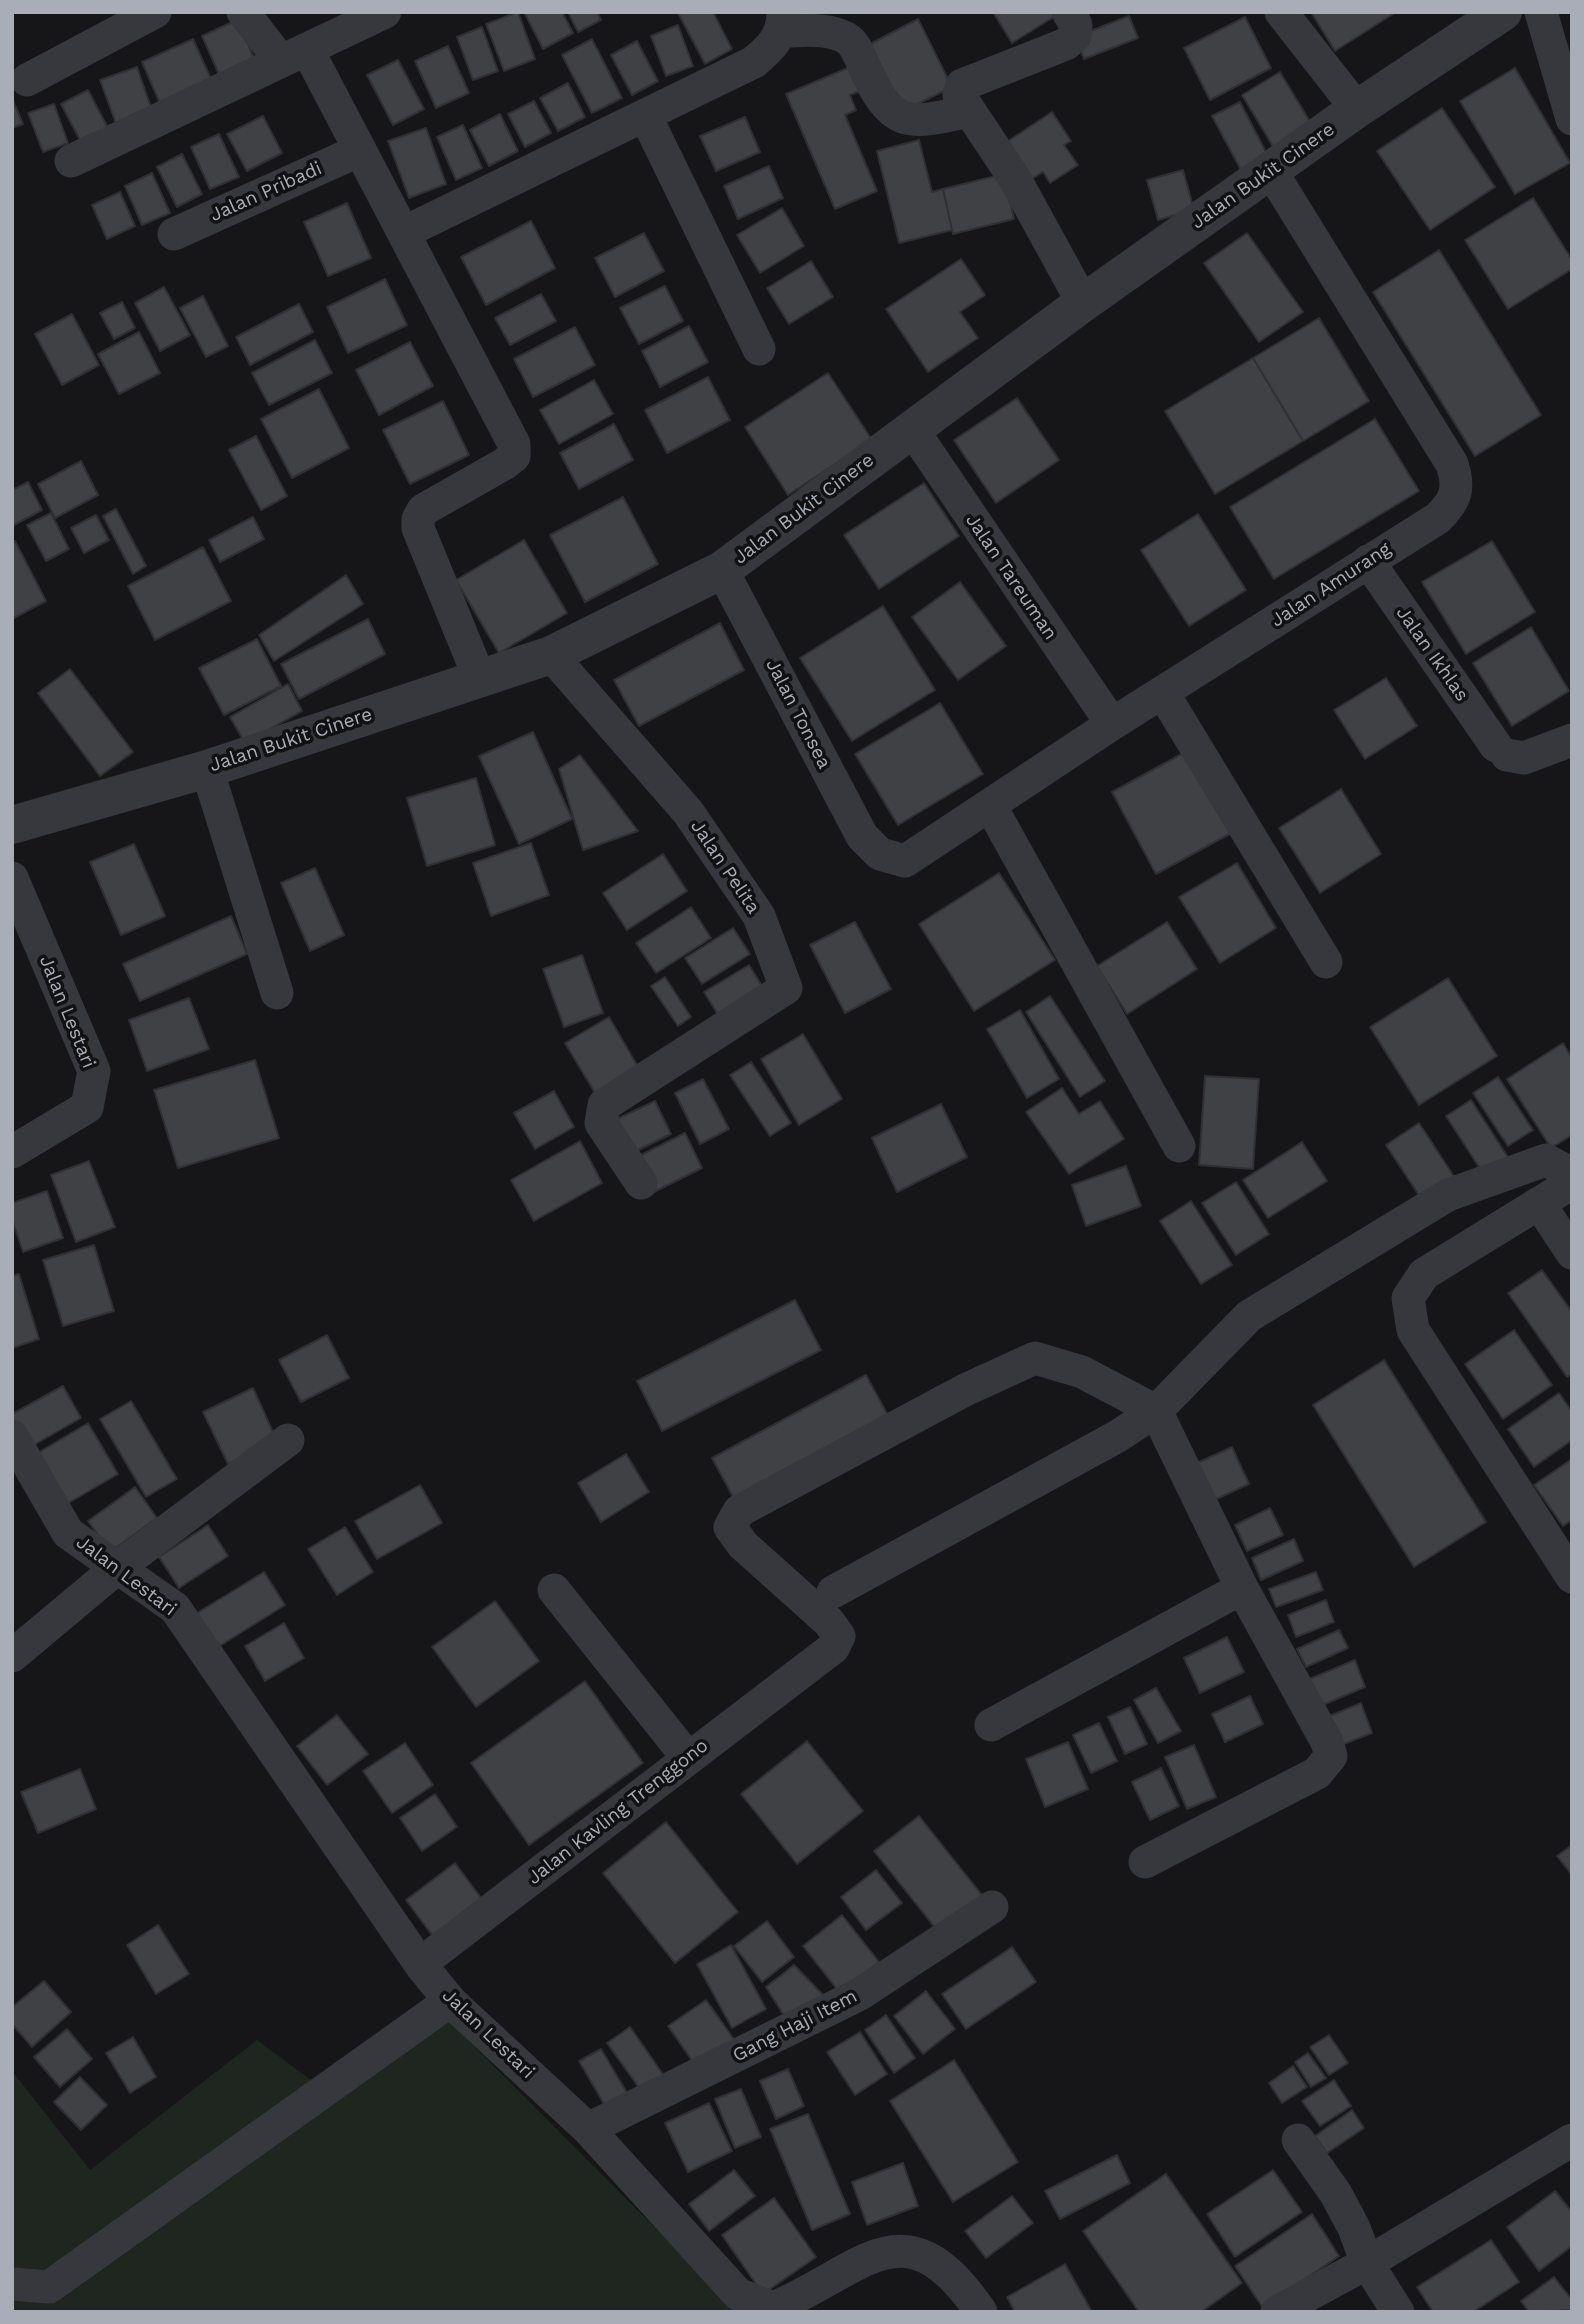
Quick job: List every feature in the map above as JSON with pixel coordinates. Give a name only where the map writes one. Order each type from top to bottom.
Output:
[{"type":"street","points":[[27,80],[155,12]]},
{"type":"street","points":[[243,12],[294,55],[358,151],[405,232],[514,444],[514,456],[504,464],[423,510],[418,519],[418,528],[479,677]]},
{"type":"street","points":[[71,161],[385,12]]},
{"type":"street","points":[[1068,12],[1076,25],[1075,36],[1066,44],[962,85],[959,95],[1015,179],[1083,303]]},
{"type":"street","points":[[1281,12],[1357,109]]},
{"type":"street","name":"Jalan Bukit Cinere","points":[[12,825],[207,769],[551,655],[722,570],[1083,303],[1357,109],[1503,12]]},
{"type":"street","points":[[1541,12],[1572,119]]},
{"type":"street","points":[[405,232],[646,117],[754,62],[772,47],[783,22],[828,30],[848,39],[856,49],[877,95],[900,117],[925,121],[969,111]]},
{"type":"street","points":[[646,117],[759,349]]},
{"type":"street","name":"Jalan Pribadi","points":[[174,234],[358,151]]},
{"type":"street","name":"Jalan Amurang","points":[[880,855],[905,861],[1112,724],[1437,518],[1454,502],[1458,484],[1452,464],[1271,170]]},
{"type":"street","name":"Jalan Tareuman","points":[[912,429],[1112,724]]},
{"type":"street","name":"Jalan Ikhlas","points":[[1368,561],[1501,751],[1524,758],[1572,740]]},
{"type":"street","name":"Jalan Tonsea","points":[[722,570],[862,836],[880,855]]},
{"type":"street","name":"Jalan Pelita","points":[[551,655],[688,812],[759,916],[786,988],[604,1105],[601,1123],[641,1182]]},
{"type":"street","points":[[1163,693],[1326,961]]},
{"type":"street","points":[[207,769],[277,993]]},
{"type":"street","points":[[990,804],[1179,1146]]},
{"type":"street","name":"Jalan Lestari","points":[[12,878],[94,1071],[87,1107],[12,1152]]},
{"type":"street","points":[[833,1592],[1118,1436],[1156,1411],[1249,1316],[1448,1195],[1546,1160],[1572,1174]]},
{"type":"street","points":[[1572,1183],[1424,1274],[1408,1298],[1413,1330],[1572,1577]]},
{"type":"street","points":[[1539,1203],[1572,1253]]},
{"type":"street","name":"Jalan Kavling Trenggono","points":[[420,1964],[833,1648],[839,1636],[829,1622],[743,1545],[730,1527],[739,1511],[965,1390],[1035,1358],[1082,1373],[1156,1411]]},
{"type":"street","points":[[1145,1862],[1317,1773],[1331,1756],[1327,1742],[1242,1588],[1156,1411]]},
{"type":"street","name":"Jalan Lestari","points":[[12,1436],[68,1532],[175,1608],[420,1964],[450,2001],[588,2129],[738,2294],[773,2308],[807,2294],[876,2253],[906,2249],[932,2258],[964,2287],[981,2312]]},
{"type":"street","points":[[12,1656],[117,1568],[289,1440]]},
{"type":"street","points":[[992,1725],[1242,1588]]},
{"type":"street","points":[[554,1590],[688,1758]]},
{"type":"street","name":"Gang Haji Item","points":[[588,2129],[860,1994],[992,1908]]},
{"type":"street","points":[[12,2284],[49,2287],[450,2001]]},
{"type":"street","points":[[1298,2140],[1336,2194],[1354,2228],[1367,2263],[1398,2312]]},
{"type":"street","points":[[1278,2312],[1367,2263],[1572,2140]]},
{"type":"shaded area","points":[[448,2020],[739,2312],[12,2312],[12,2071],[90,2170],[257,2040],[327,2092]]},
{"type":"building","points":[[518,12],[535,59],[504,71],[486,24]]},
{"type":"building","points":[[524,12],[562,12],[573,33],[543,49]]},
{"type":"building","points":[[568,12],[597,12],[601,20],[578,32]]},
{"type":"building","points":[[713,12],[732,49],[705,64],[678,13]]},
{"type":"building","points":[[993,12],[1059,12],[1060,13],[1012,43]]},
{"type":"building","points":[[1311,12],[1396,12],[1335,51]]},
{"type":"building","points":[[1129,16],[1138,38],[1084,59],[1075,37]]},
{"type":"building","points":[[1245,17],[1271,68],[1210,100],[1184,48]]},
{"type":"building","points":[[918,19],[952,87],[903,111],[870,44]]},
{"type":"building","points":[[237,20],[258,67],[223,83],[202,36]]},
{"type":"building","points":[[678,25],[693,66],[666,76],[651,36]]},
{"type":"building","points":[[482,27],[498,71],[473,80],[457,37]]},
{"type":"building","points":[[193,39],[217,92],[165,115],[142,62]]},
{"type":"building","points":[[592,39],[622,98],[592,113],[562,55]]},
{"type":"building","points":[[637,41],[658,81],[632,95],[611,55]]},
{"type":"building","points":[[448,46],[469,93],[436,108],[415,61]]},
{"type":"building","points":[[398,60],[424,109],[393,125],[367,75]]},
{"type":"building","points":[[137,67],[155,119],[119,132],[100,80]]},
{"type":"building","points":[[850,67],[860,91],[850,95],[856,110],[845,115],[877,191],[835,209],[786,94]]},
{"type":"building","points":[[1515,68],[1570,163],[1515,194],[1460,101]]},
{"type":"building","points":[[1280,72],[1315,130],[1277,153],[1242,95]]},
{"type":"building","points":[[568,83],[585,117],[558,131],[540,98]]},
{"type":"building","points":[[88,90],[108,128],[81,142],[61,104]]},
{"type":"building","points":[[12,98],[23,124],[12,128]]},
{"type":"building","points":[[534,101],[551,133],[525,147],[508,114]]},
{"type":"building","points":[[1240,102],[1268,156],[1241,170],[1212,116]]},
{"type":"building","points":[[54,104],[68,143],[43,152],[28,113]]},
{"type":"building","points":[[1442,108],[1495,187],[1430,230],[1377,151]]},
{"type":"building","points":[[1052,112],[1071,141],[1064,145],[1078,165],[1050,183],[1043,172],[1030,180],[1005,143]]},
{"type":"building","points":[[500,114],[518,151],[489,166],[470,130]]},
{"type":"building","points":[[263,116],[282,153],[247,171],[227,134]]},
{"type":"building","points":[[745,117],[760,152],[716,171],[700,136]]},
{"type":"building","points":[[463,125],[482,168],[456,180],[437,137]]},
{"type":"building","points":[[426,128],[446,184],[409,198],[388,141]]},
{"type":"building","points":[[219,134],[239,177],[210,189],[191,147]]},
{"type":"building","points":[[919,140],[932,192],[943,189],[952,230],[899,243],[877,151]]},
{"type":"building","points":[[182,154],[202,194],[177,207],[157,167]]},
{"type":"building","points":[[769,166],[783,198],[738,219],[724,186]]},
{"type":"building","points":[[1183,170],[1194,210],[1158,220],[1147,180]]},
{"type":"building","points":[[152,173],[170,213],[142,225],[125,186]]},
{"type":"building","points":[[1004,174],[1014,219],[953,234],[943,189]]},
{"type":"building","points":[[120,192],[135,226],[107,239],[92,205]]},
{"type":"building","points":[[1533,198],[1572,260],[1572,269],[1508,309],[1465,240]]},
{"type":"building","points":[[347,203],[371,258],[328,276],[304,222]]},
{"type":"building","points":[[782,208],[804,246],[760,273],[737,235]]},
{"type":"building","points":[[531,221],[555,268],[486,305],[461,257]]},
{"type":"building","points":[[644,233],[664,271],[615,297],[595,258]]},
{"type":"building","points":[[1247,233],[1303,312],[1259,342],[1204,263]]},
{"type":"building","points":[[1439,250],[1541,415],[1475,456],[1373,292]]},
{"type":"building","points":[[961,259],[985,295],[960,312],[978,338],[928,372],[886,309]]},
{"type":"building","points":[[811,261],[833,297],[789,324],[767,288]]},
{"type":"building","points":[[385,279],[407,325],[348,353],[327,307]]},
{"type":"building","points":[[665,286],[683,321],[639,344],[620,308]]},
{"type":"building","points":[[164,287],[190,335],[160,351],[135,303]]},
{"type":"building","points":[[541,294],[556,321],[510,345],[495,318]]},
{"type":"building","points":[[203,296],[228,346],[206,357],[180,308]]},
{"type":"building","points":[[122,302],[135,328],[114,339],[100,313]]},
{"type":"building","points":[[299,304],[313,332],[250,365],[236,337]]},
{"type":"building","points":[[72,314],[99,365],[62,385],[35,334]]},
{"type":"building","points":[[1319,318],[1369,401],[1303,441],[1253,358]]},
{"type":"building","points":[[689,326],[708,362],[660,387],[642,351]]},
{"type":"building","points":[[575,327],[595,365],[533,397],[514,359]]},
{"type":"building","points":[[139,332],[160,373],[119,394],[98,354]]},
{"type":"building","points":[[315,340],[332,373],[269,405],[252,373]]},
{"type":"building","points":[[410,342],[433,386],[379,415],[356,370]]},
{"type":"building","points":[[1253,358],[1303,441],[1215,494],[1165,411]]},
{"type":"building","points":[[828,373],[872,440],[788,495],[745,427]]},
{"type":"building","points":[[708,377],[730,420],[667,453],[645,410]]},
{"type":"building","points":[[594,380],[613,414],[559,444],[540,410]]},
{"type":"building","points":[[319,389],[349,448],[292,478],[261,419]]},
{"type":"building","points":[[1017,398],[1059,460],[996,503],[954,440]]},
{"type":"building","points":[[443,401],[469,455],[410,484],[383,430]]},
{"type":"building","points":[[1375,419],[1419,491],[1274,579],[1230,507]]},
{"type":"building","points":[[614,424],[633,460],[579,489],[560,453]]},
{"type":"building","points":[[256,436],[287,496],[261,510],[229,450]]},
{"type":"building","points":[[81,461],[98,495],[55,518],[38,484]]},
{"type":"building","points":[[28,482],[42,510],[12,526],[12,490]]},
{"type":"building","points":[[924,483],[959,536],[879,589],[844,535]]},
{"type":"building","points":[[623,497],[658,564],[585,602],[550,535]]},
{"type":"building","points":[[116,509],[146,566],[133,574],[103,516]]},
{"type":"building","points":[[51,513],[69,549],[46,561],[27,525]]},
{"type":"building","points":[[1198,514],[1246,590],[1189,626],[1141,550]]},
{"type":"building","points":[[96,515],[109,540],[84,553],[71,528]]},
{"type":"building","points":[[253,517],[264,539],[220,562],[209,540]]},
{"type":"building","points":[[524,540],[567,613],[499,653],[456,580]]},
{"type":"building","points":[[15,541],[46,601],[12,619],[12,542]]},
{"type":"building","points":[[1492,541],[1535,612],[1466,654],[1422,582]]},
{"type":"building","points":[[203,547],[231,601],[155,640],[128,586]]},
{"type":"building","points":[[346,575],[363,604],[274,661],[259,635]]},
{"type":"building","points":[[960,582],[1006,646],[958,680],[912,617]]},
{"type":"building","points":[[883,606],[935,690],[852,741],[800,658]]},
{"type":"building","points":[[368,619],[385,654],[299,699],[281,664]]},
{"type":"building","points":[[720,623],[744,670],[639,726],[614,680]]},
{"type":"building","points":[[1531,627],[1569,691],[1512,726],[1473,663]]},
{"type":"building","points":[[257,639],[281,686],[224,715],[199,668]]},
{"type":"building","points":[[70,669],[133,752],[100,776],[38,693]]},
{"type":"building","points":[[1386,678],[1417,726],[1365,759],[1334,710]]},
{"type":"building","points":[[288,684],[302,711],[245,743],[230,717]]},
{"type":"building","points":[[940,703],[983,774],[898,825],[855,754]]},
{"type":"building","points":[[533,732],[572,819],[519,844],[479,756]]},
{"type":"building","points":[[1191,749],[1235,831],[1156,874],[1112,792]]},
{"type":"building","points":[[580,755],[638,831],[583,850],[559,769]]},
{"type":"building","points":[[476,778],[495,845],[427,866],[407,798]]},
{"type":"building","points":[[1341,789],[1381,854],[1320,893],[1279,828]]},
{"type":"building","points":[[531,843],[549,895],[491,916],[473,863]]},
{"type":"building","points":[[134,844],[165,916],[121,935],[90,862]]},
{"type":"building","points":[[663,854],[687,891],[627,930],[603,893]]},
{"type":"building","points":[[1237,863],[1276,928],[1220,963],[1179,897]]},
{"type":"building","points":[[315,868],[344,935],[310,951],[281,883]]},
{"type":"building","points":[[999,873],[1055,960],[974,1011],[919,924]]},
{"type":"building","points":[[691,907],[711,938],[656,973],[636,943]]},
{"type":"building","points":[[231,916],[247,954],[140,1001],[123,964]]},
{"type":"building","points":[[855,922],[891,989],[845,1013],[810,945]]},
{"type":"building","points":[[1167,922],[1197,969],[1127,1014],[1097,966]]},
{"type":"building","points":[[733,928],[750,954],[702,984],[685,958]]},
{"type":"building","points":[[582,955],[603,1013],[564,1027],[543,969]]},
{"type":"building","points":[[749,965],[767,994],[722,1021],[704,992]]},
{"type":"building","points":[[665,977],[691,1017],[678,1026],[651,986]]},
{"type":"building","points":[[1448,978],[1497,1056],[1419,1105],[1370,1027]]},
{"type":"building","points":[[1050,996],[1105,1081],[1080,1097],[1026,1012]]},
{"type":"building","points":[[189,998],[209,1049],[147,1071],[129,1020]]},
{"type":"building","points":[[1020,1010],[1059,1079],[1027,1098],[987,1029]]},
{"type":"building","points":[[609,1017],[641,1072],[598,1098],[565,1043]]},
{"type":"building","points":[[803,1034],[842,1099],[799,1125],[761,1059]]},
{"type":"building","points":[[1563,1043],[1572,1058],[1572,1135],[1551,1148],[1507,1079]]},
{"type":"building","points":[[255,1060],[279,1138],[178,1168],[154,1090]]},
{"type":"building","points":[[751,1062],[791,1123],[770,1136],[730,1075]]},
{"type":"building","points":[[1205,1076],[1259,1079],[1253,1169],[1199,1165]]},
{"type":"building","points":[[1498,1077],[1533,1130],[1508,1146],[1473,1093]]},
{"type":"building","points":[[703,1079],[729,1129],[700,1144],[675,1093]]},
{"type":"building","points":[[1062,1088],[1079,1114],[1100,1101],[1124,1139],[1069,1174],[1026,1112]]},
{"type":"building","points":[[554,1091],[574,1127],[535,1149],[514,1113]]},
{"type":"building","points":[[1471,1100],[1511,1162],[1486,1178],[1446,1116]]},
{"type":"building","points":[[655,1101],[671,1134],[632,1153],[617,1119]]},
{"type":"building","points":[[941,1104],[967,1157],[897,1192],[872,1138]]},
{"type":"building","points":[[1419,1123],[1457,1181],[1424,1203],[1386,1145]]},
{"type":"building","points":[[685,1133],[702,1168],[652,1193],[635,1158]]},
{"type":"building","points":[[580,1141],[602,1183],[534,1221],[511,1180]]},
{"type":"building","points":[[1302,1142],[1327,1181],[1268,1218],[1243,1180]]},
{"type":"building","points":[[89,1161],[115,1227],[76,1242],[51,1175]]},
{"type":"building","points":[[1126,1166],[1141,1206],[1086,1226],[1072,1185]]},
{"type":"building","points":[[1236,1182],[1269,1234],[1236,1255],[1202,1203]]},
{"type":"building","points":[[47,1191],[63,1238],[23,1252],[12,1219],[12,1203]]},
{"type":"building","points":[[1191,1201],[1232,1265],[1201,1284],[1160,1221]]},
{"type":"building","points":[[94,1245],[114,1311],[63,1326],[43,1260]]},
{"type":"building","points":[[1542,1270],[1572,1312],[1572,1374],[1567,1377],[1508,1293]]},
{"type":"building","points":[[19,1274],[39,1339],[12,1348],[12,1276]]},
{"type":"building","points":[[795,1300],[821,1350],[662,1431],[637,1381]]},
{"type":"building","points":[[1514,1330],[1552,1385],[1503,1419],[1465,1364]]},
{"type":"building","points":[[327,1335],[349,1378],[301,1402],[279,1360]]},
{"type":"building","points":[[1384,1360],[1486,1522],[1414,1567],[1313,1405]]},
{"type":"building","points":[[866,1375],[891,1421],[737,1504],[712,1458]]},
{"type":"building","points":[[63,1386],[81,1418],[23,1451],[12,1432],[12,1414]]},
{"type":"building","points":[[253,1388],[277,1441],[228,1464],[203,1412]]},
{"type":"building","points":[[1559,1393],[1572,1412],[1572,1440],[1534,1467],[1508,1429]]},
{"type":"building","points":[[131,1401],[177,1479],[146,1497],[100,1419]]},
{"type":"building","points":[[88,1423],[118,1474],[65,1505],[36,1454]]},
{"type":"building","points":[[1232,1447],[1249,1484],[1212,1501],[1195,1464]]},
{"type":"building","points":[[626,1454],[649,1492],[601,1522],[578,1483]]},
{"type":"building","points":[[1572,1459],[1572,1520],[1563,1526],[1534,1485]]},
{"type":"building","points":[[420,1485],[442,1523],[377,1559],[355,1521]]},
{"type":"building","points":[[135,1487],[157,1518],[110,1552],[88,1521]]},
{"type":"building","points":[[1270,1508],[1283,1535],[1247,1551],[1235,1525]]},
{"type":"building","points":[[208,1525],[228,1556],[179,1588],[159,1557]]},
{"type":"building","points":[[345,1527],[373,1572],[337,1595],[308,1549]]},
{"type":"building","points":[[1294,1539],[1303,1561],[1261,1580],[1252,1558]]},
{"type":"building","points":[[264,1572],[285,1605],[218,1647],[197,1613]]},
{"type":"building","points":[[1316,1572],[1323,1590],[1276,1607],[1269,1589]]},
{"type":"building","points":[[1326,1600],[1334,1622],[1296,1637],[1288,1615]]},
{"type":"building","points":[[495,1601],[539,1661],[476,1707],[432,1647]]},
{"type":"building","points":[[284,1623],[304,1658],[265,1681],[245,1646]]},
{"type":"building","points":[[1339,1630],[1348,1648],[1306,1667],[1297,1649]]},
{"type":"building","points":[[1227,1637],[1244,1672],[1200,1693],[1184,1658]]},
{"type":"building","points":[[1355,1660],[1365,1687],[1318,1707],[1307,1680]]},
{"type":"building","points":[[585,1681],[643,1763],[529,1845],[471,1763]]},
{"type":"building","points":[[1156,1688],[1181,1731],[1158,1743],[1134,1700]]},
{"type":"building","points":[[1250,1696],[1263,1724],[1225,1742],[1212,1714]]},
{"type":"building","points":[[1361,1703],[1372,1733],[1341,1745],[1330,1716]]},
{"type":"building","points":[[1130,1707],[1147,1744],[1125,1754],[1108,1717]]},
{"type":"building","points":[[337,1715],[368,1754],[327,1785],[297,1746]]},
{"type":"building","points":[[1099,1723],[1117,1761],[1091,1773],[1073,1735]]},
{"type":"building","points":[[807,1741],[863,1811],[797,1864],[741,1794]]},
{"type":"building","points":[[1068,1742],[1088,1789],[1045,1807],[1026,1759]]},
{"type":"building","points":[[405,1743],[433,1785],[392,1813],[363,1771]]},
{"type":"building","points":[[1194,1745],[1216,1797],[1187,1809],[1165,1757]]},
{"type":"building","points":[[1161,1768],[1179,1806],[1150,1820],[1132,1782]]},
{"type":"building","points":[[80,1769],[96,1809],[38,1833],[21,1792]]},
{"type":"building","points":[[435,1794],[457,1827],[422,1851],[400,1818]]},
{"type":"building","points":[[919,1816],[985,1899],[940,1934],[874,1851]]},
{"type":"building","points":[[666,1822],[738,1912],[675,1963],[603,1873]]},
{"type":"building","points":[[1572,1845],[1572,1875],[1557,1856]]},
{"type":"building","points":[[455,1863],[490,1910],[441,1947],[406,1900]]},
{"type":"building","points":[[876,1870],[902,1903],[866,1930],[841,1897]]},
{"type":"building","points":[[842,1915],[879,1962],[840,1993],[803,1946]]},
{"type":"building","points":[[767,1921],[794,1957],[762,1982],[734,1946]]},
{"type":"building","points":[[158,1925],[189,1974],[156,1994],[127,1945]]},
{"type":"building","points":[[731,1945],[766,2009],[732,2028],[697,1964]]},
{"type":"building","points":[[1012,1947],[1036,1982],[966,2029],[942,1994]]},
{"type":"building","points":[[794,1965],[825,1997],[788,2022],[766,1987]]},
{"type":"building","points":[[44,1981],[71,2012],[32,2047],[12,2024],[12,2007]]},
{"type":"building","points":[[926,1991],[955,2029],[923,2054],[894,2016]]},
{"type":"building","points":[[706,2000],[738,2045],[700,2072],[668,2026]]},
{"type":"building","points":[[886,2015],[915,2058],[894,2073],[865,2030]]},
{"type":"building","points":[[630,2027],[667,2080],[645,2096],[607,2043]]},
{"type":"building","points":[[67,2029],[92,2059],[60,2087],[34,2057]]},
{"type":"building","points":[[860,2032],[887,2074],[855,2095],[827,2052]]},
{"type":"building","points":[[1329,2035],[1348,2063],[1329,2075],[1310,2047]]},
{"type":"building","points":[[133,2037],[156,2077],[130,2093],[106,2053]]},
{"type":"building","points":[[601,2049],[630,2098],[608,2111],[579,2061]]},
{"type":"building","points":[[1308,2053],[1326,2078],[1311,2087],[1295,2062]]},
{"type":"building","points":[[954,2060],[1018,2162],[953,2202],[890,2101]]},
{"type":"building","points":[[1293,2066],[1307,2087],[1282,2103],[1269,2083]]},
{"type":"building","points":[[788,2069],[804,2106],[776,2119],[760,2081]]},
{"type":"building","points":[[80,2077],[107,2105],[81,2130],[54,2102]]},
{"type":"building","points":[[1334,2080],[1351,2106],[1320,2126],[1302,2101]]},
{"type":"building","points":[[741,2089],[761,2137],[735,2148],[715,2099]]},
{"type":"building","points":[[709,2103],[732,2151],[688,2172],[665,2123]]},
{"type":"building","points":[[1352,2110],[1364,2128],[1327,2153],[1315,2136]]},
{"type":"building","points":[[808,2114],[850,2214],[812,2230],[770,2129]]},
{"type":"building","points":[[1117,2155],[1130,2183],[1060,2219],[1045,2191]]},
{"type":"building","points":[[903,2163],[918,2206],[867,2225],[852,2182]]},
{"type":"building","points":[[734,2170],[755,2196],[709,2231],[689,2204]]},
{"type":"building","points":[[1273,2170],[1302,2212],[1235,2257],[1207,2214]]},
{"type":"building","points":[[1166,2174],[1242,2283],[1201,2312],[1139,2312],[1083,2231]]},
{"type":"building","points":[[1555,2191],[1572,2212],[1572,2246],[1539,2271],[1507,2227]]},
{"type":"building","points":[[1012,2196],[1033,2223],[986,2258],[965,2231]]},
{"type":"building","points":[[774,2198],[816,2257],[763,2294],[722,2235]]},
{"type":"building","points":[[1312,2214],[1339,2256],[1263,2308],[1235,2266]]},
{"type":"building","points":[[1491,2240],[1519,2282],[1473,2312],[1433,2312],[1417,2287]]},
{"type":"building","points":[[1065,2264],[1092,2312],[1015,2312],[1007,2297]]},
{"type":"building","points":[[1554,2277],[1572,2300],[1572,2310],[1529,2312],[1521,2301]]}]
